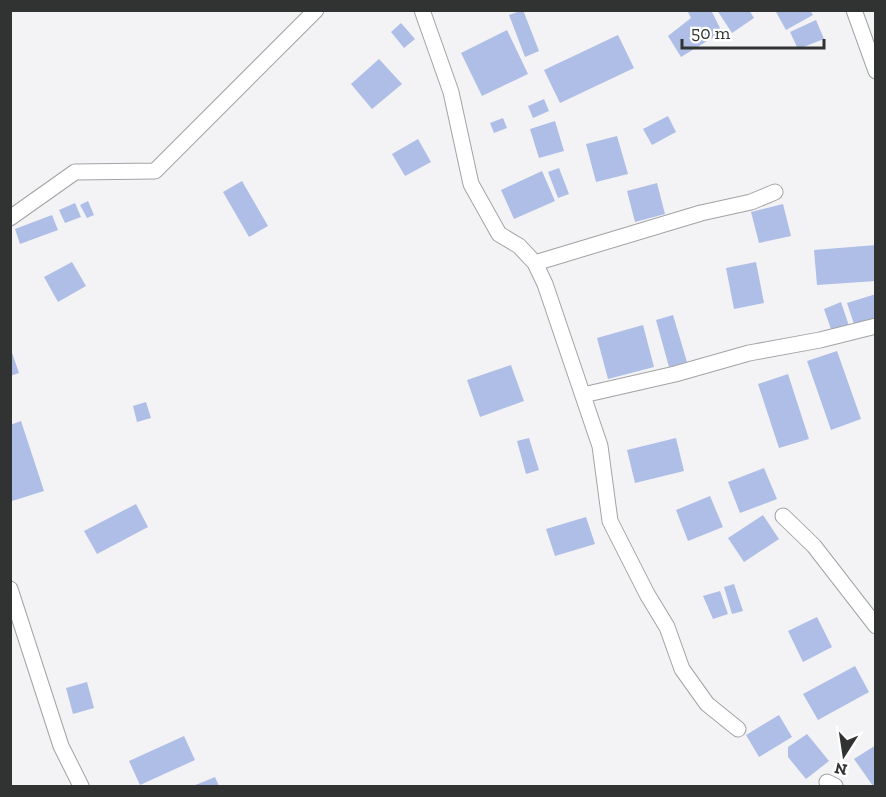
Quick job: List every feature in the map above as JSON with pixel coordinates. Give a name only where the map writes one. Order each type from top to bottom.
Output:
[{"type":"street","points":[[10,218],[75,172],[155,171],[316,10]]},
{"type":"street","points":[[422,10],[451,92],[471,184],[499,234],[519,246],[535,263],[545,284],[600,446],[610,521],[647,594],[667,627],[682,669],[700,691],[707,704],[738,729]]},
{"type":"street","points":[[854,10],[876,71]]},
{"type":"street","points":[[535,263],[701,213],[751,202],[776,192]]},
{"type":"street","points":[[583,395],[675,374],[749,353],[820,340],[876,326]]},
{"type":"street","points":[[783,516],[814,546],[876,626]]},
{"type":"street","points":[[10,590],[61,746],[81,786]]},
{"type":"building","points":[[523,10],[539,51],[525,57],[509,15]]},
{"type":"building","points":[[687,10],[711,10],[722,32],[681,57],[668,36],[691,18]]},
{"type":"building","points":[[717,10],[749,10],[754,18],[732,33]]},
{"type":"building","points":[[779,10],[810,10],[813,15],[786,30],[776,12]]},
{"type":"building","points":[[816,20],[824,39],[798,49],[790,32]]},
{"type":"building","points":[[401,23],[415,39],[404,48],[391,32]]},
{"type":"building","points":[[507,30],[528,74],[482,96],[461,53]]},
{"type":"building","points":[[618,35],[634,68],[560,103],[544,70]]},
{"type":"building","points":[[379,59],[402,84],[372,109],[351,84]]},
{"type":"building","points":[[544,99],[549,111],[533,118],[528,106]]},
{"type":"building","points":[[668,116],[676,132],[652,145],[643,129]]},
{"type":"building","points":[[503,118],[507,128],[494,133],[490,123]]},
{"type":"building","points":[[555,121],[564,151],[539,158],[530,129]]},
{"type":"building","points":[[617,136],[628,174],[596,182],[586,144]]},
{"type":"building","points":[[418,139],[431,162],[405,176],[392,154]]},
{"type":"building","points":[[559,168],[569,194],[558,198],[548,172]]},
{"type":"building","points":[[542,171],[555,201],[514,219],[501,190]]},
{"type":"building","points":[[242,181],[268,226],[249,237],[223,192]]},
{"type":"building","points":[[657,183],[665,214],[635,222],[627,191]]},
{"type":"building","points":[[88,201],[94,215],[87,218],[80,205]]},
{"type":"building","points":[[75,203],[81,217],[65,223],[59,210]]},
{"type":"building","points":[[783,204],[791,236],[759,243],[751,212]]},
{"type":"building","points":[[52,215],[58,230],[20,244],[15,229]]},
{"type":"building","points":[[876,245],[876,281],[817,285],[814,250]]},
{"type":"building","points":[[72,262],[86,286],[58,302],[44,277]]},
{"type":"building","points":[[756,262],[764,303],[734,309],[726,268]]},
{"type":"building","points":[[876,294],[876,321],[855,327],[847,303]]},
{"type":"building","points":[[841,302],[849,326],[832,332],[824,309]]},
{"type":"building","points":[[673,315],[687,362],[669,367],[656,320]]},
{"type":"building","points":[[643,325],[654,367],[608,379],[597,338]]},
{"type":"building","points":[[10,347],[19,373],[10,376]]},
{"type":"building","points":[[837,351],[861,419],[831,430],[807,361]]},
{"type":"building","points":[[511,365],[524,401],[480,417],[467,380]]},
{"type":"building","points":[[788,374],[809,439],[779,448],[758,384]]},
{"type":"building","points":[[146,402],[151,418],[137,422],[133,406]]},
{"type":"building","points":[[21,421],[44,491],[12,501],[10,425]]},
{"type":"building","points":[[529,438],[539,470],[526,474],[517,441]]},
{"type":"building","points":[[676,438],[684,471],[635,483],[627,450]]},
{"type":"building","points":[[764,468],[777,499],[740,513],[728,482]]},
{"type":"building","points":[[710,496],[723,527],[688,541],[676,510]]},
{"type":"building","points":[[136,504],[148,527],[97,554],[84,531]]},
{"type":"building","points":[[763,515],[779,539],[744,562],[728,538]]},
{"type":"building","points":[[586,517],[595,544],[555,556],[546,529]]},
{"type":"building","points":[[734,584],[743,611],[732,614],[724,587]]},
{"type":"building","points":[[720,591],[728,614],[713,619],[703,596]]},
{"type":"building","points":[[817,617],[832,647],[803,662],[788,631]]},
{"type":"building","points":[[855,666],[869,692],[818,720],[803,694]]},
{"type":"building","points":[[87,682],[94,708],[73,714],[66,688]]},
{"type":"building","points":[[779,715],[792,737],[759,757],[746,735]]},
{"type":"building","points":[[807,734],[829,761],[806,779],[788,757],[788,747]]},
{"type":"building","points":[[184,736],[195,760],[140,785],[129,761]]},
{"type":"building","points":[[876,745],[876,786],[873,786],[854,759]]},
{"type":"building","points":[[215,777],[219,786],[193,786]]}]
